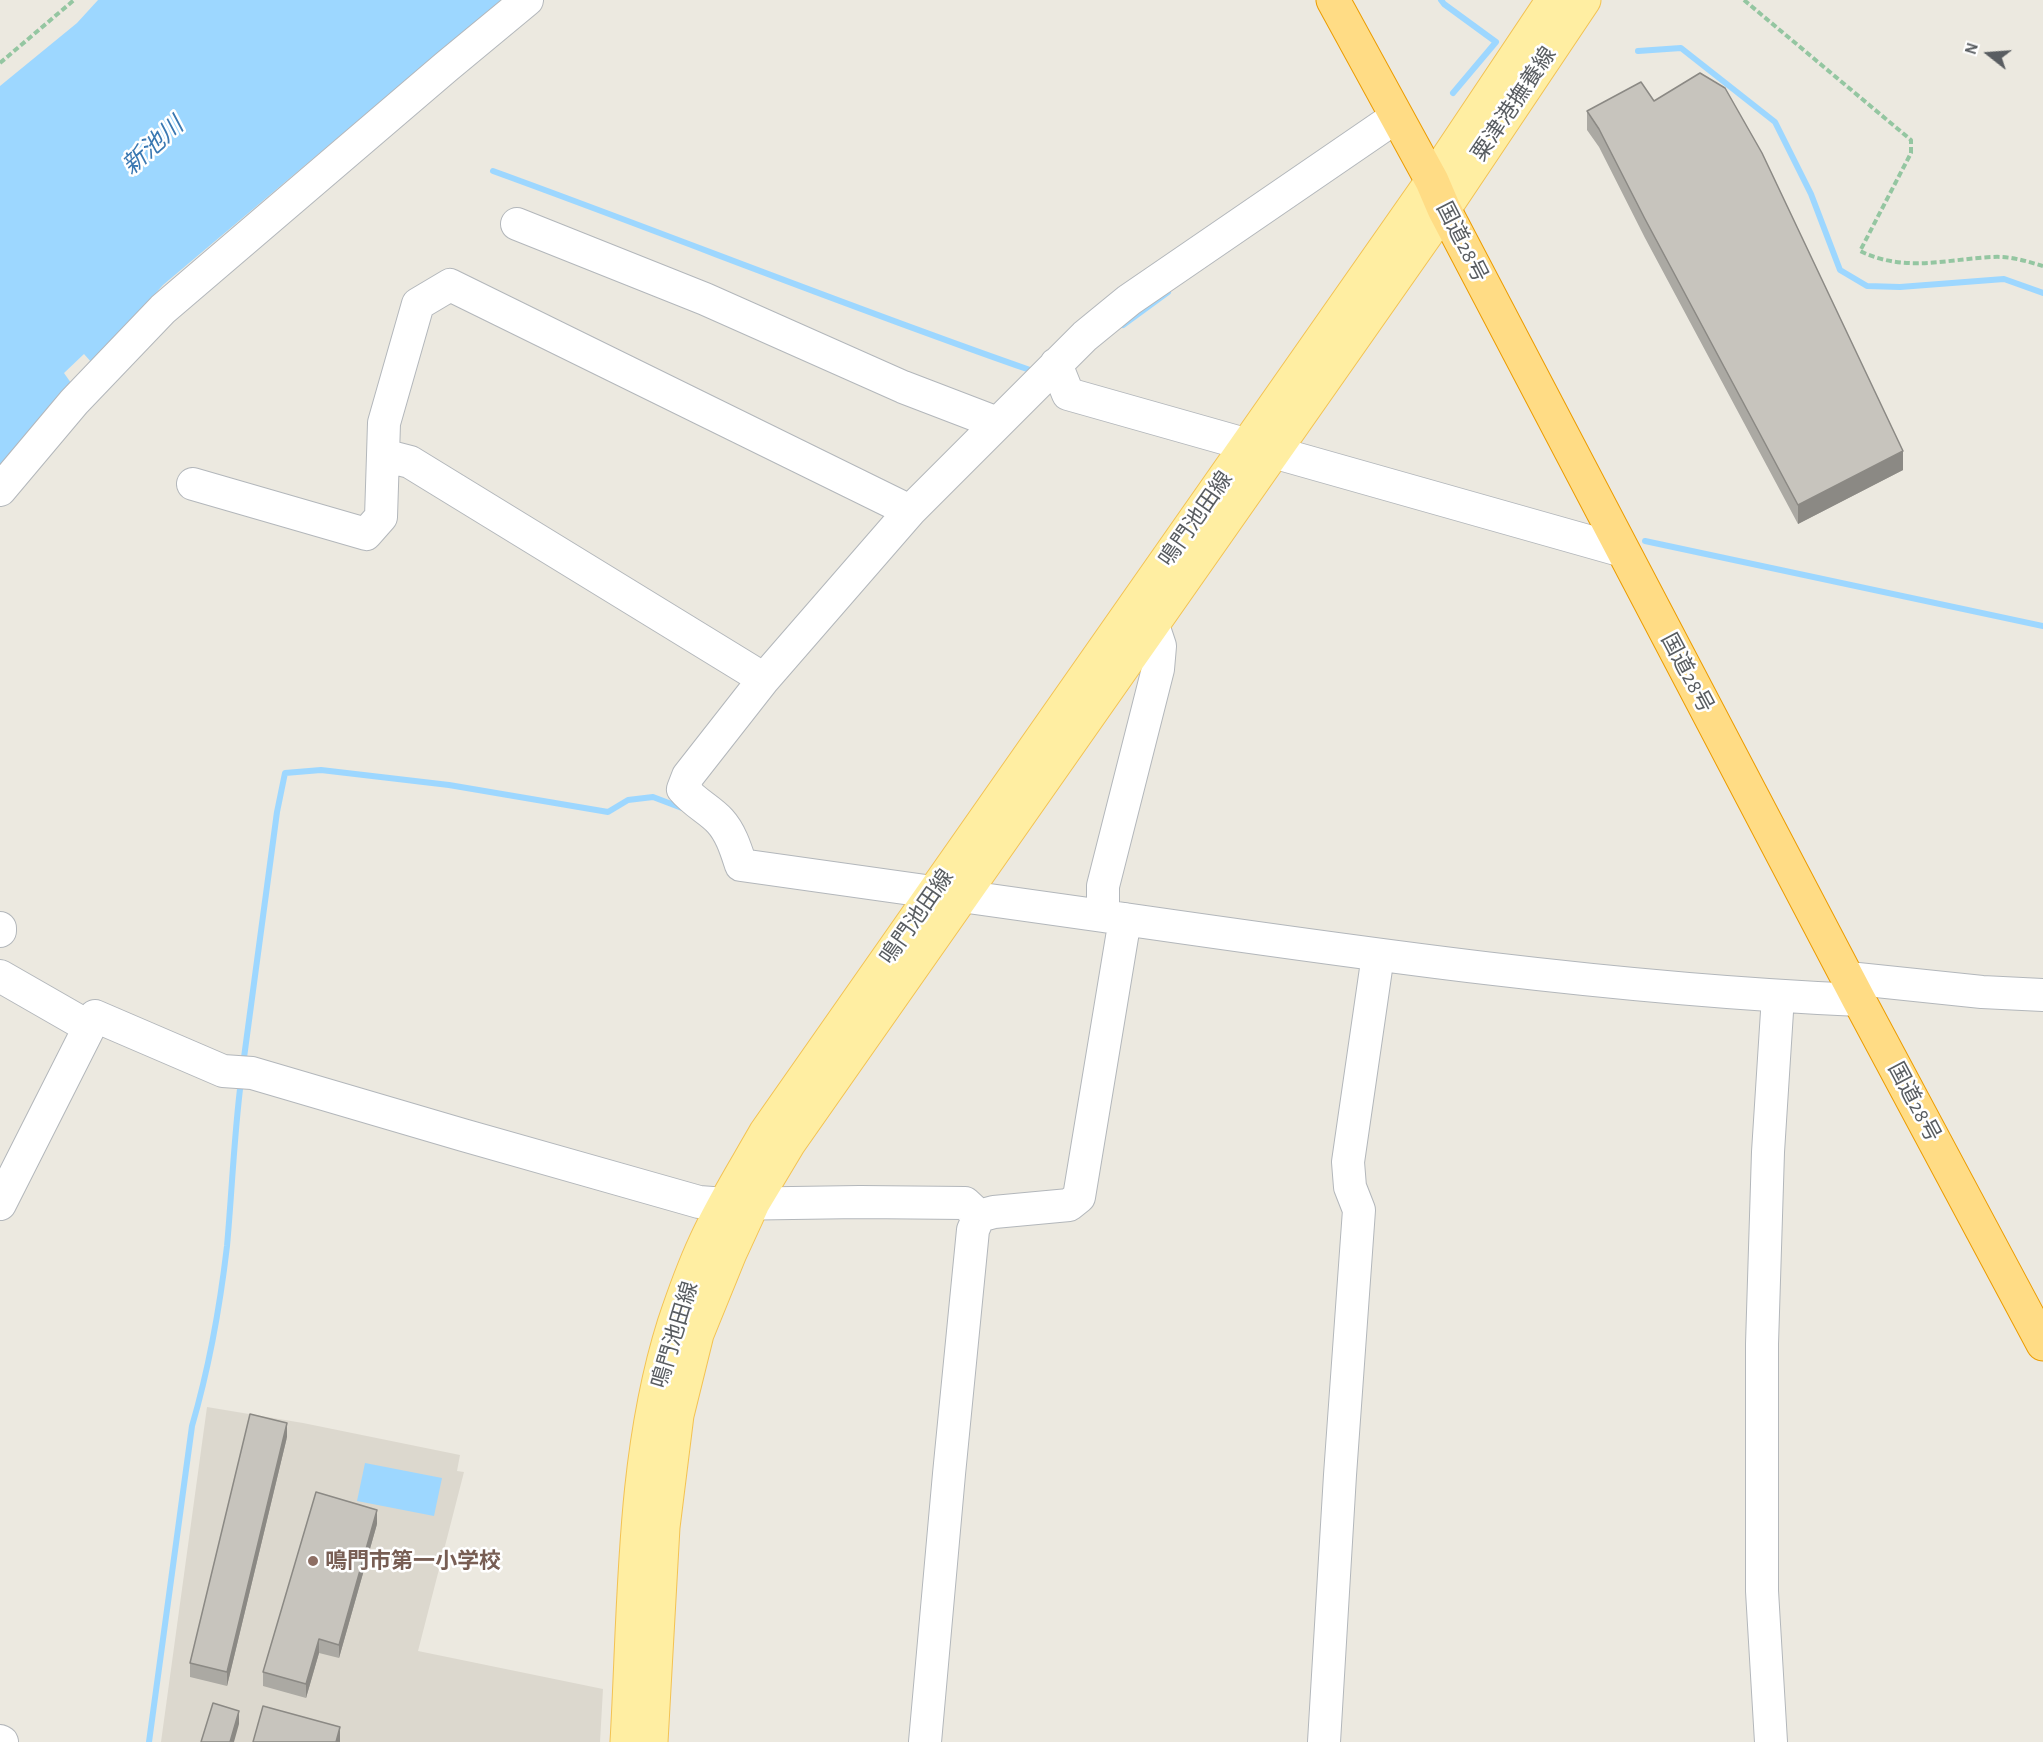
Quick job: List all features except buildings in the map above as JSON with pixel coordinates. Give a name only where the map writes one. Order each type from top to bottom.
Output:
[{"type":"highway","name":"国道28号","points":[[1333,0],[2043,1344]]},
{"type":"main road","name":"粟津港撫養線","points":[[1438,195],[1553,0]]},
{"type":"main road","name":"粟津港撫養線","points":[[1438,195],[1584,0]]},
{"type":"main road","name":"鳴門池田線","points":[[627,1742],[639,1521],[652,1412],[674,1324],[705,1243],[789,1143],[949,894],[1438,195]]},
{"type":"main road","name":"鳴門池田線","points":[[949,894],[1153,625],[1261,448]]},
{"type":"main road","name":"鳴門池田線","points":[[651,1742],[663,1527],[677,1415],[697,1334],[739,1203]]},
{"type":"street","points":[[0,490],[74,402],[163,309],[527,0]]},
{"type":"street","points":[[1396,117],[1130,300],[1085,336],[910,511],[764,679],[688,776],[683,789],[693,800],[720,820],[732,841],[741,865],[949,894],[1108,907],[1378,955],[1542,974],[1770,996],[1854,989],[2043,995]]},
{"type":"street","points":[[517,224],[705,299],[903,387],[997,423]]},
{"type":"street","points":[[193,484],[366,534],[381,517],[384,423],[418,304],[450,285],[910,511]]},
{"type":"street","points":[[1056,364],[1068,394],[1623,551]]},
{"type":"street","points":[[383,455],[410,462],[764,679]]},
{"type":"street","points":[[979,1216],[994,1212],[1069,1205],[1079,1197],[1108,907],[1158,669],[1160,646],[1153,625]]},
{"type":"street","points":[[1323,1742],[1359,1210],[1350,1187],[1348,1162],[1378,955]]},
{"type":"street","points":[[0,976],[89,1027]]},
{"type":"street","points":[[1770,996],[1762,1356],[1762,1592],[1771,1742]]},
{"type":"street","points":[[0,1204],[95,1016],[223,1071],[252,1073],[463,1136],[699,1202],[965,1203],[979,1216]]},
{"type":"street","points":[[926,1742],[971,1253],[974,1230],[979,1216]]},
{"type":"path","points":[[0,63],[74,0]]},
{"type":"path","points":[[1744,0],[1911,140],[1911,153],[1860,250],[1875,258],[1902,263],[1926,264],[1993,257],[2017,258],[2043,266]]},
{"type":"shaded area","name":"鳴門市第一小学校","points":[[207,1407],[303,1423],[460,1455],[457,1471],[464,1472],[418,1651],[603,1689],[600,1742],[161,1742]]},
{"type":"water","name":"新池川","points":[[98,0],[501,0],[163,285],[92,363],[84,354],[64,373],[71,383],[0,470],[0,86],[77,23]]},
{"type":"water","points":[[365,1463],[442,1478],[434,1516],[357,1501]]},
{"type":"waterway","points":[[1441,0],[1496,42],[1453,93]]},
{"type":"waterway","points":[[1638,51],[1681,48],[1775,122],[1811,194],[1840,270],[1867,286],[1900,287],[2004,279],[2043,293]]},
{"type":"waterway","points":[[493,171],[1030,370]]},
{"type":"waterway","points":[[1123,325],[1168,292]]},
{"type":"waterway","points":[[1645,541],[2043,626]]},
{"type":"waterway","points":[[243,1065],[277,812],[285,773],[321,770],[449,785],[608,812],[628,800],[653,797],[682,808]]},
{"type":"waterway","points":[[149,1742],[192,1426],[209,1359],[224,1269],[241,1081]]},
{"type":"place","name":"鳴門市第一小学校","points":[[313,1561]]}]
